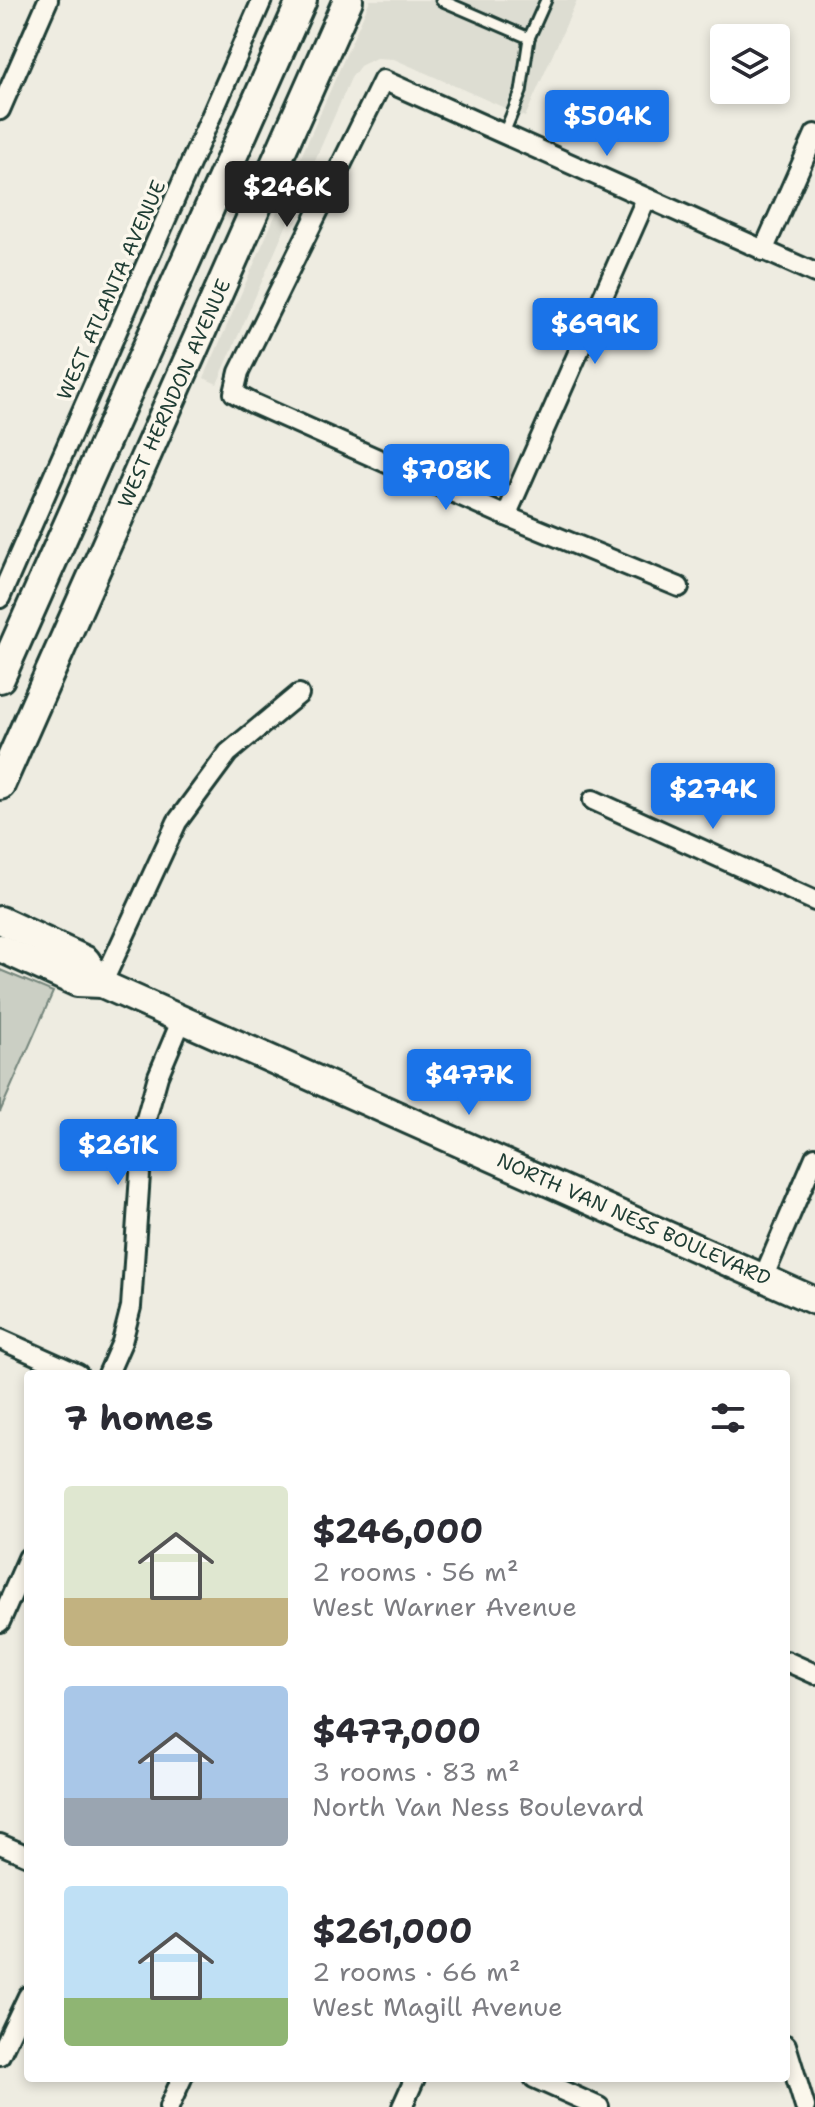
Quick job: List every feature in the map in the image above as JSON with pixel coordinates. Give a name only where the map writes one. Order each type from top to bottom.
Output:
[{"type":"main road","points":[[0,678],[302,0]]},
{"type":"main road","name":"WEST HERNDON AVENUE","points":[[0,785],[348,0]]},
{"type":"street","points":[[0,110],[48,0]]},
{"type":"street","name":"WEST ATLANTA AVENUE","points":[[0,598],[262,0]]},
{"type":"street","points":[[679,587],[506,516],[252,403],[234,393],[239,372],[383,80],[815,273]]},
{"type":"street","points":[[763,251],[815,134]]},
{"type":"street","points":[[506,516],[646,199]]},
{"type":"street","points":[[102,984],[177,822],[228,753],[299,694]]},
{"type":"street","points":[[593,800],[815,901]]},
{"type":"street","name":"NORTH VAN NESS BOULEVARD","points":[[0,920],[86,960],[102,984]]},
{"type":"street","name":"NORTH VAN NESS BOULEVARD","points":[[0,948],[77,983],[102,984],[332,1083],[815,1301]]},
{"type":"street","points":[[110,1370],[122,1342],[131,1307],[143,1130],[158,1076],[182,1019]]},
{"type":"street","points":[[763,1278],[815,1157]]},
{"type":"street","points":[[0,1339],[69,1370]]},
{"type":"street","points":[[2,1610],[24,1566]]},
{"type":"street","points":[[790,1663],[815,1674]]},
{"type":"street","points":[[0,1844],[24,1854]]},
{"type":"street","points":[[0,2055],[24,2004]]},
{"type":"street","points":[[790,2058],[805,2107]]},
{"type":"street","points":[[169,2107],[180,2082]]},
{"type":"street","points":[[402,2107],[413,2082]]},
{"type":"street","points":[[543,2082],[599,2107]]},
{"type":"lane","points":[[441,0],[529,38]]},
{"type":"lane","points":[[504,133],[521,92],[529,38],[546,0]]},
{"type":"shaded area","points":[[370,0],[577,0],[525,117],[394,59],[376,58],[360,66],[351,78],[217,384],[204,378]]},
{"type":"shaded area","points":[[0,970],[53,992],[0,1112]]}]
